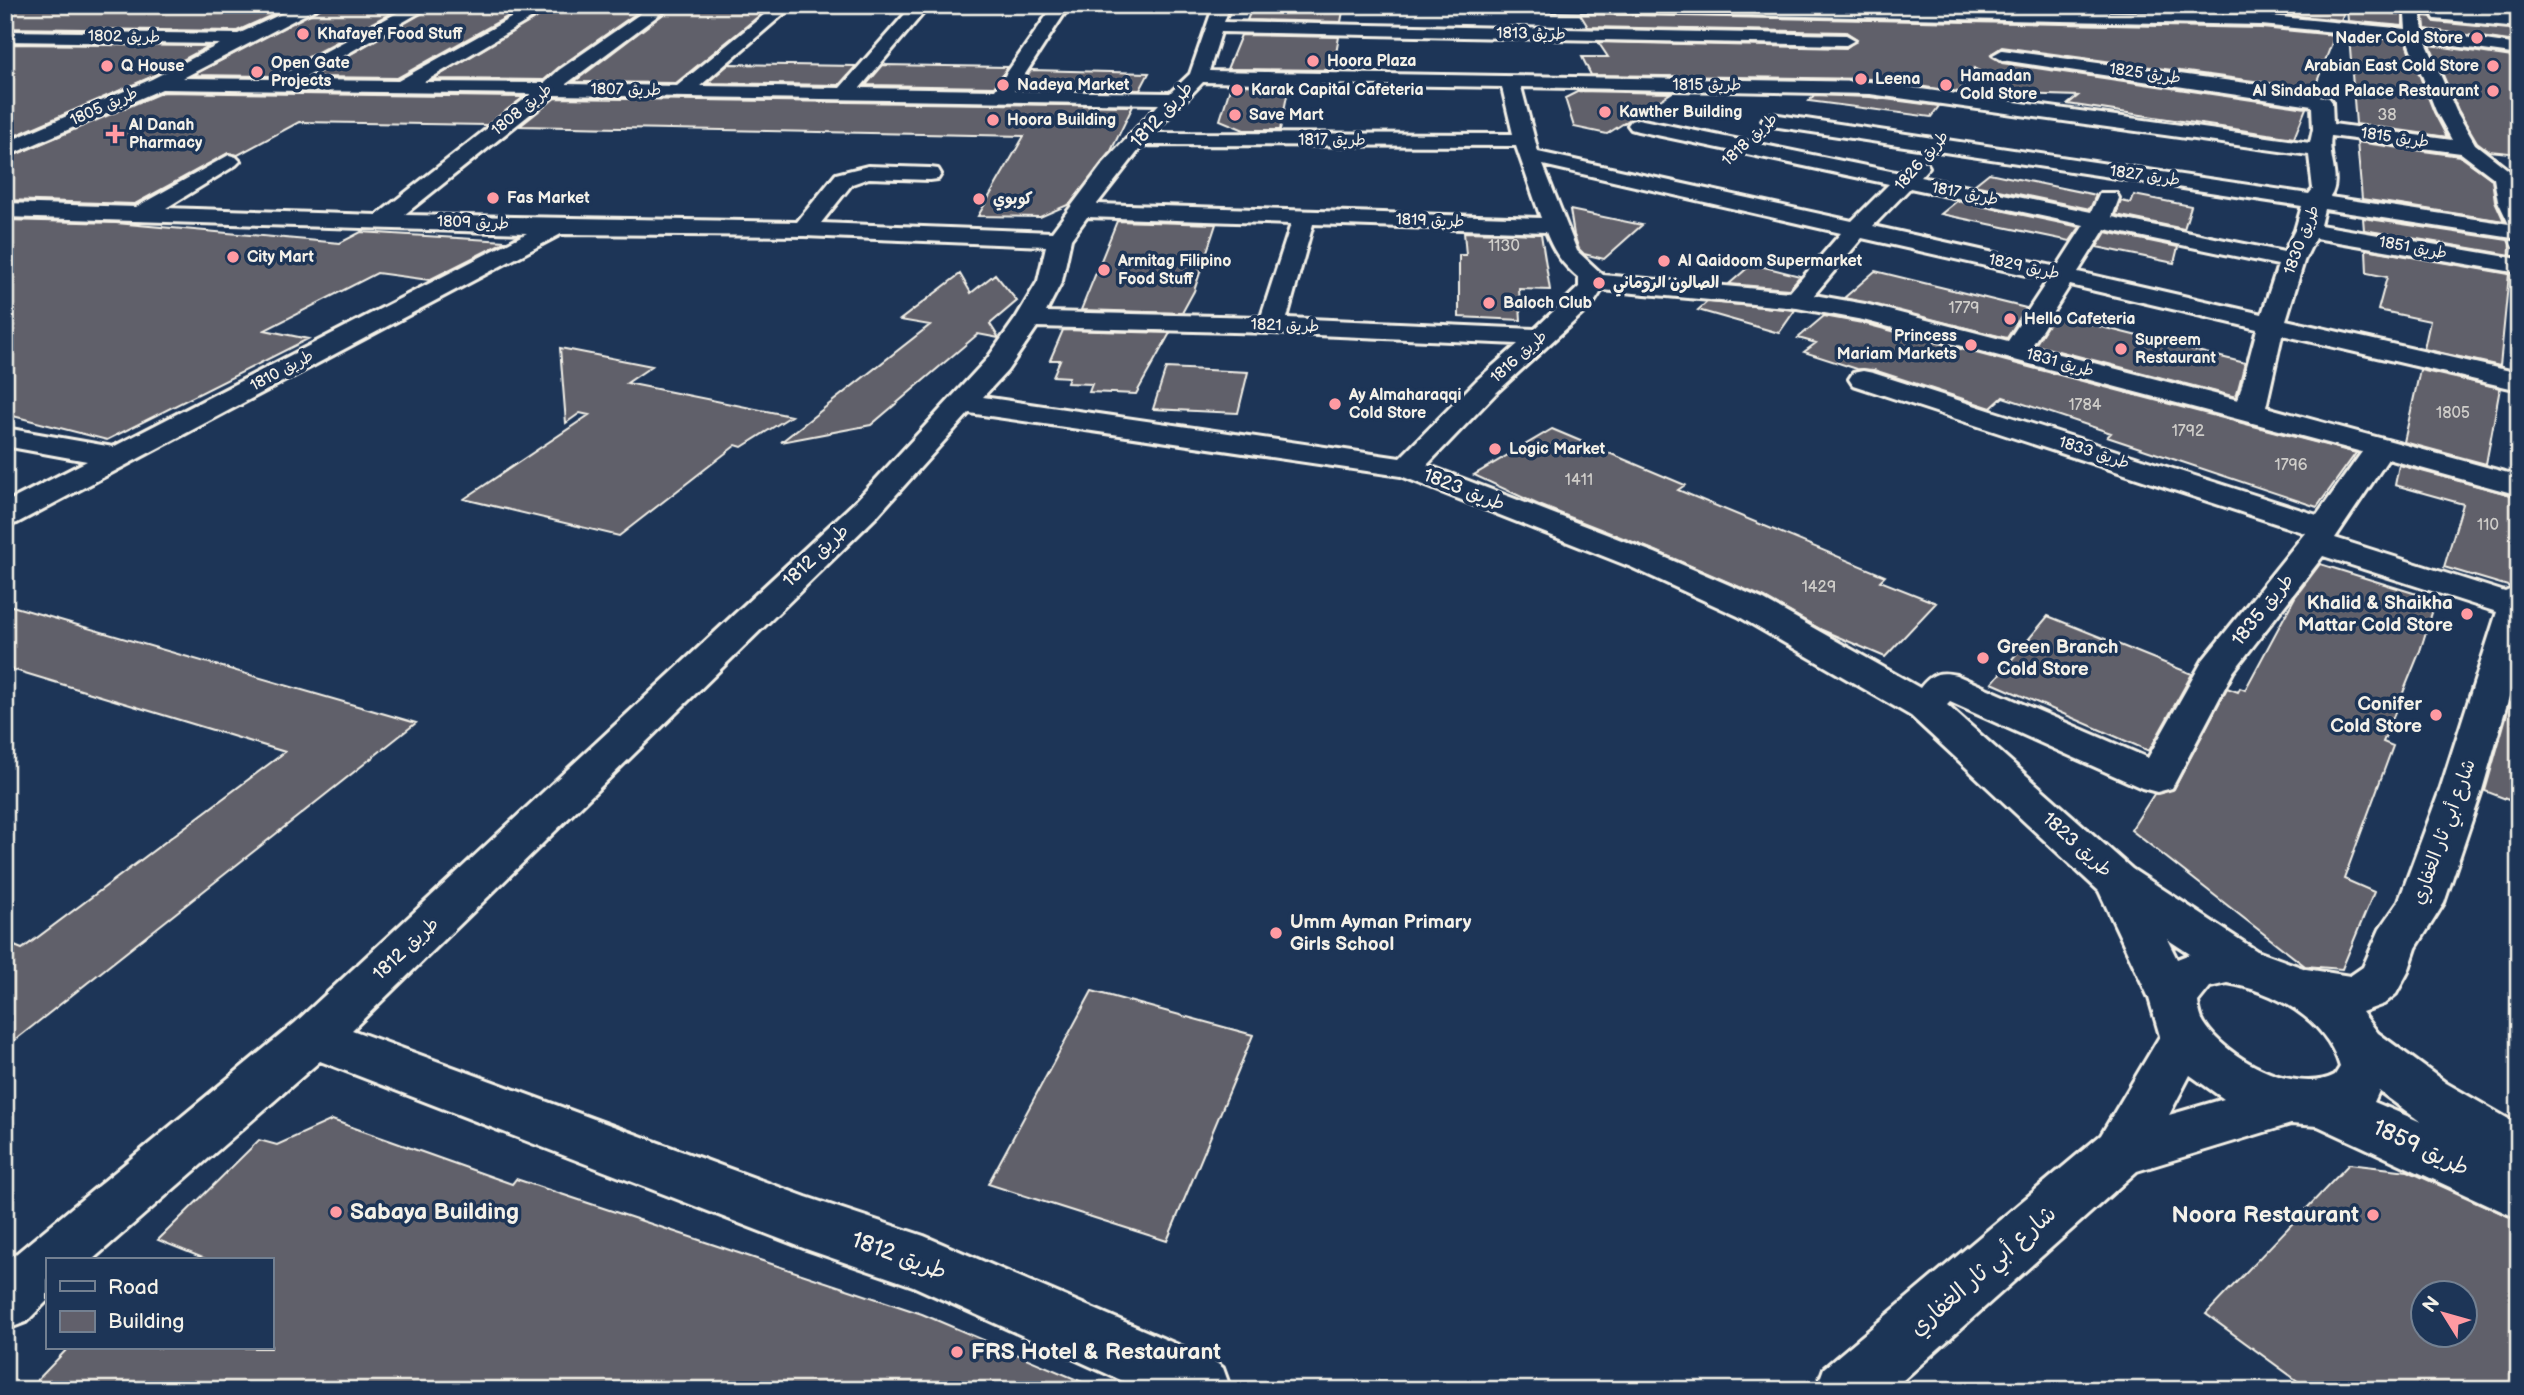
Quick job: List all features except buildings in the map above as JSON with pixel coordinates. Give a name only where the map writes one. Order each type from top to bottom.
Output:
[{"type":"street","name":"طريق 1805","points":[[5,151],[159,83],[242,39],[316,5]]},
{"type":"street","name":"طريق 1807","points":[[277,85],[425,5]]},
{"type":"street","name":"طريق 1807","points":[[403,86],[546,5]]},
{"type":"street","name":"طريق 1808","points":[[384,220],[550,89],[565,74],[664,5]]},
{"type":"street","name":"طريق 1807","points":[[682,91],[786,5]]},
{"type":"street","points":[[845,94],[922,5]]},
{"type":"street","points":[[1001,96],[1062,5]]},
{"type":"street","points":[[1503,5],[2280,21],[2364,28],[2519,50]]},
{"type":"street","points":[[2478,5],[2519,9]]},
{"type":"street","points":[[2385,11],[2408,9],[2519,15]]},
{"type":"street","points":[[2408,9],[2519,22]]},
{"type":"street","points":[[2408,9],[2415,36],[2442,103],[2467,148],[2504,175],[2515,208]]},
{"type":"street","name":"طريق 1813","points":[[1219,16],[1851,45],[1831,10]]},
{"type":"street","points":[[1978,13],[2006,41],[2002,55]]},
{"type":"street","name":"طريق 1812","points":[[53,1258],[313,1037],[867,508],[997,365],[1029,319],[1049,281],[1059,239],[1111,169],[1198,76],[1219,16]]},
{"type":"street","name":"طريق 1802","points":[[5,36],[242,39]]},
{"type":"street","name":"طريق 1826","points":[[1797,300],[1855,230],[1937,146],[2002,55]]},
{"type":"street","name":"طريق 1825","points":[[2002,55],[2287,94],[2322,102],[2323,129]]},
{"type":"street","points":[[1875,70],[1894,91]]},
{"type":"street","name":"طريق 1815","points":[[1198,76],[1511,84],[1807,86],[1894,91],[2318,150]]},
{"type":"street","name":"طريق 1807","points":[[159,83],[1174,100]]},
{"type":"street","points":[[1511,84],[1527,148],[1555,225],[1571,260],[1593,282]]},
{"type":"street","name":"طريق 1818","points":[[1695,194],[1807,86]]},
{"type":"street","name":"طريق 1827","points":[[1772,120],[2519,232]]},
{"type":"street","name":"طريق 1817","points":[[1638,125],[2292,261]]},
{"type":"street","name":"طريق 1815","points":[[2323,129],[2467,148]]},
{"type":"street","name":"طريق 1830","points":[[2249,412],[2271,326],[2292,261],[2307,230],[2315,201],[2324,190],[2324,174],[2318,150],[2323,129]]},
{"type":"street","points":[[2202,184],[2213,136]]},
{"type":"street","points":[[5,137],[36,137]]},
{"type":"street","name":"طريق 1817","points":[[1139,139],[1527,148]]},
{"type":"street","name":"طريق 1829","points":[[1527,148],[1695,194],[2065,276],[2519,382]]},
{"type":"street","points":[[142,214],[229,161]]},
{"type":"street","points":[[804,229],[840,182],[851,176],[878,172],[930,174]]},
{"type":"street","points":[[2015,351],[2099,220],[2117,173]]},
{"type":"street","name":"طريق 1809","points":[[5,210],[558,227],[804,229],[1059,239]]},
{"type":"street","name":"طريق 1819","points":[[1081,210],[1555,225]]},
{"type":"street","points":[[1272,325],[1304,217]]},
{"type":"street","name":"طريق 1810","points":[[5,516],[558,227]]},
{"type":"street","name":"طريق 1851","points":[[2307,230],[2519,266]]},
{"type":"street","name":"طريق 1831","points":[[1593,282],[1797,300],[1865,312],[2519,486]]},
{"type":"street","name":"طريق 1816","points":[[1407,468],[1488,386],[1589,293],[1593,282]]},
{"type":"street","name":"طريق 1821","points":[[1029,319],[1272,325],[1541,337]]},
{"type":"street","name":"طريق 1833","points":[[1863,379],[2517,602]]},
{"type":"street","name":"طريق 1823","points":[[962,403],[1407,468],[1643,560],[1751,608],[1925,708],[2116,881],[2242,966]]},
{"type":"street","points":[[5,437],[117,457]]},
{"type":"street","name":"طريق 1835","points":[[1925,708],[1943,684],[2157,778],[2216,668],[2320,536],[2380,449]]},
{"type":"street","name":"شارع أبي ثار الغفاري","points":[[2302,988],[2339,996],[2363,993],[2375,985],[2387,971],[2392,948],[2420,906],[2469,766],[2517,602]]},
{"type":"street","name":"طريق 1859","points":[[2116,881],[2180,1018],[2205,1059],[2231,1078],[2261,1093],[2307,1103],[2394,1135],[2519,1195]]},
{"type":"street","name":"شارع أبي ثار الغفاري","points":[[1846,1390],[2120,1152],[2180,1018],[2179,982],[2194,970],[2215,965],[2242,966]]},
{"type":"street","points":[[2242,966],[2272,974],[2302,988]]},
{"type":"street","name":"طريق 1859","points":[[2302,988],[2347,1025],[2361,1047],[2428,1099],[2519,1153]]},
{"type":"street","name":"طريق 1812","points":[[313,1037],[806,1223],[924,1263],[1190,1380],[1201,1390]]},
{"type":"street","name":"شارع أبي ثار الغفاري","points":[[2120,1152],[2307,1103],[2345,1098],[2360,1086],[2365,1068],[2361,1047]]},
{"type":"street","name":"طريق 1812","points":[[5,1302],[46,1264]]},
{"type":"place","name":"Khafayef Food Stuff","points":[[303,34]]},
{"type":"place","name":"Nader Cold Store","points":[[2477,38]]},
{"type":"place","name":"Hoora Plaza","points":[[1313,61]]},
{"type":"place","name":"Q House","points":[[107,66]]},
{"type":"place","name":"Arabian East Cold Store","points":[[2493,66]]},
{"type":"place","name":"Open Gate Projects","points":[[257,72]]},
{"type":"place","name":"Leena","points":[[1861,79]]},
{"type":"place","name":"Nadeya Market","points":[[1003,85]]},
{"type":"place","name":"Hamadan Cold Store","points":[[1946,85]]},
{"type":"place","name":"Karak Capital Cafeteria","points":[[1237,90]]},
{"type":"place","name":"Al Sindabad Palace Restaurant","points":[[2493,91]]},
{"type":"place","name":"Kawther Building","points":[[1605,112]]},
{"type":"place","name":"Save Mart","points":[[1235,115]]},
{"type":"place","name":"Hoora Building","points":[[993,120]]},
{"type":"place","name":"Al Danah Pharmacy","points":[[115,134]]},
{"type":"place","name":"Fas Market","points":[[493,198]]},
{"type":"place","name":"كوبوي","points":[[979,199]]},
{"type":"place","name":"City Mart","points":[[233,257]]},
{"type":"place","name":"Al Qaidoom Supermarket","points":[[1664,261]]},
{"type":"place","name":"Armitag Filipino Food Stuff","points":[[1104,270]]},
{"type":"place","name":"الصالون الروماني","points":[[1599,283]]},
{"type":"place","name":"Baloch Club","points":[[1489,303]]},
{"type":"place","name":"Hello Cafeteria","points":[[2010,319]]},
{"type":"place","name":"Princess Mariam Markets","points":[[1971,345]]},
{"type":"place","name":"Supreem Restaurant","points":[[2121,349]]},
{"type":"place","name":"Ay Almaharaqqi Cold Store","points":[[1335,404]]},
{"type":"place","name":"Logic Market","points":[[1495,449]]},
{"type":"place","name":"Khalid & Shaikha Mattar Cold Store","points":[[2467,614]]},
{"type":"place","name":"Green Branch Cold Store","points":[[1983,658]]},
{"type":"place","name":"Conifer Cold Store","points":[[2436,715]]},
{"type":"place","name":"Umm Ayman Primary Girls School","points":[[1276,933]]},
{"type":"place","name":"Sabaya Building","points":[[336,1212]]},
{"type":"place","name":"Noora Restaurant","points":[[2373,1215]]},
{"type":"place","name":"FRS Hotel & Restaurant","points":[[957,1352]]}]
